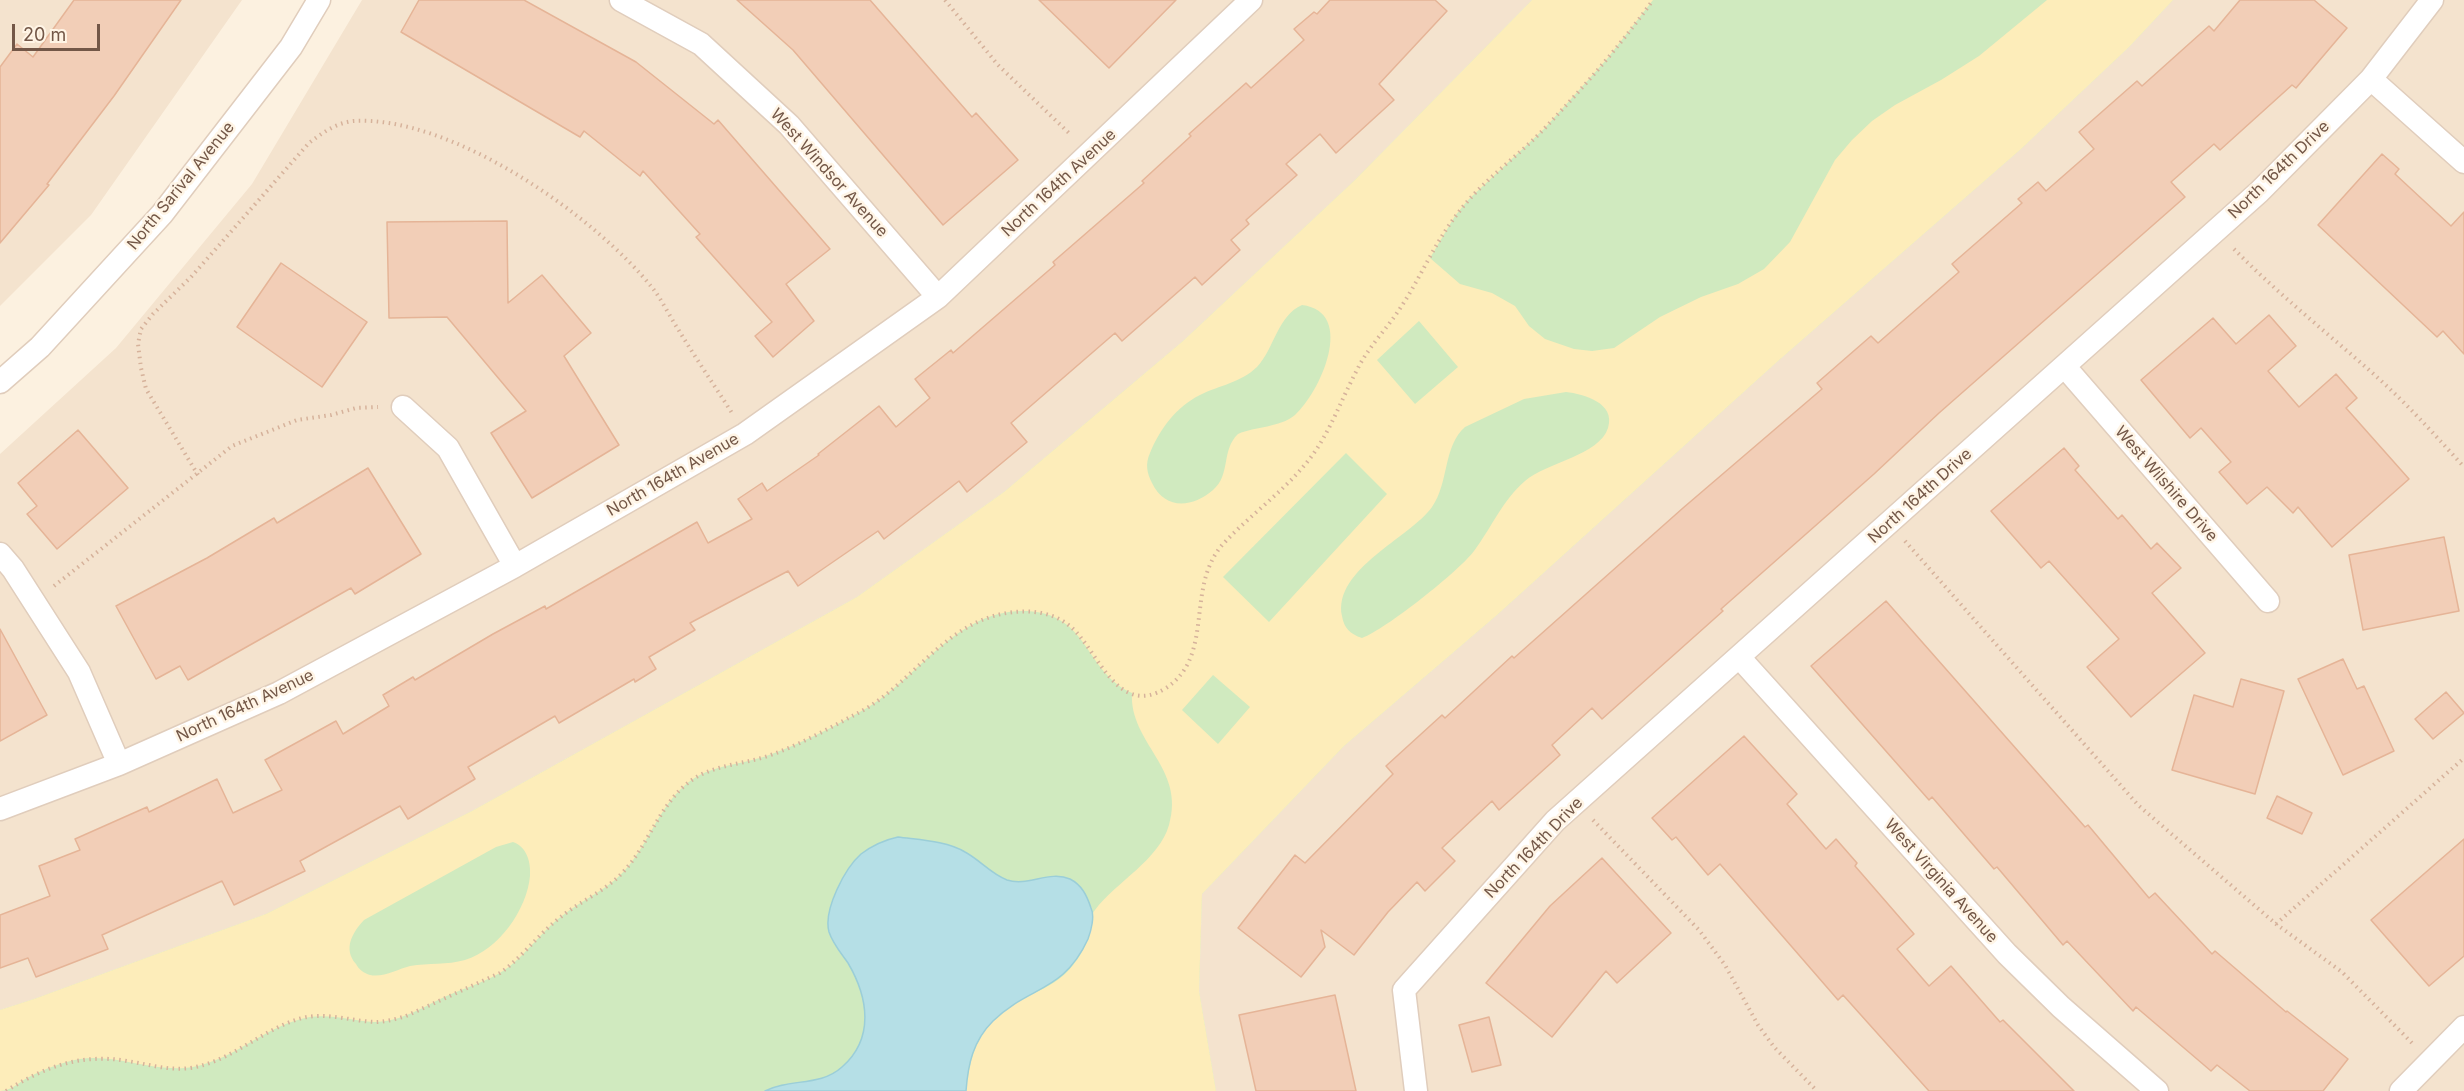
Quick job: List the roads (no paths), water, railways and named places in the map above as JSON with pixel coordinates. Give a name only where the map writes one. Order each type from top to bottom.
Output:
[{"type":"street","name":"North Sarival Avenue","points":[[0,382],[40,347],[162,214],[291,47],[319,0]]},
{"type":"street","name":"West Windsor Avenue","points":[[621,0],[701,44],[789,125],[938,297]]},
{"type":"street","name":"North 164th Drive","points":[[1416,1091],[1404,990],[1555,821],[2259,192],[2371,79],[2432,0]]},
{"type":"street","name":"North 164th Avenue","points":[[0,809],[119,764],[279,693],[515,566],[745,434],[938,297],[1090,154],[1242,3]]},
{"type":"street","points":[[2371,79],[2464,162]]},
{"type":"street","name":"West Wilshire Drive","points":[[2065,367],[2268,601]]},
{"type":"street","points":[[403,406],[448,448],[515,566]]},
{"type":"street","points":[[0,554],[13,569],[79,672],[119,764]]},
{"type":"street","name":"West Virginia Avenue","points":[[1739,657],[2007,954],[2061,1007],[2157,1091]]},
{"type":"street","points":[[2400,1091],[2464,1027]]},
{"type":"water","points":[[898,837],[958,848],[996,874],[1015,882],[1054,876],[1070,879],[1084,891],[1092,911],[1092,924],[1088,939],[1068,970],[1045,987],[1007,1009],[986,1029],[973,1053],[966,1091],[765,1091],[815,1080],[833,1073],[853,1056],[860,1043],[864,1030],[864,1003],[855,976],[829,932],[829,912],[842,879],[855,860],[874,845]]}]
